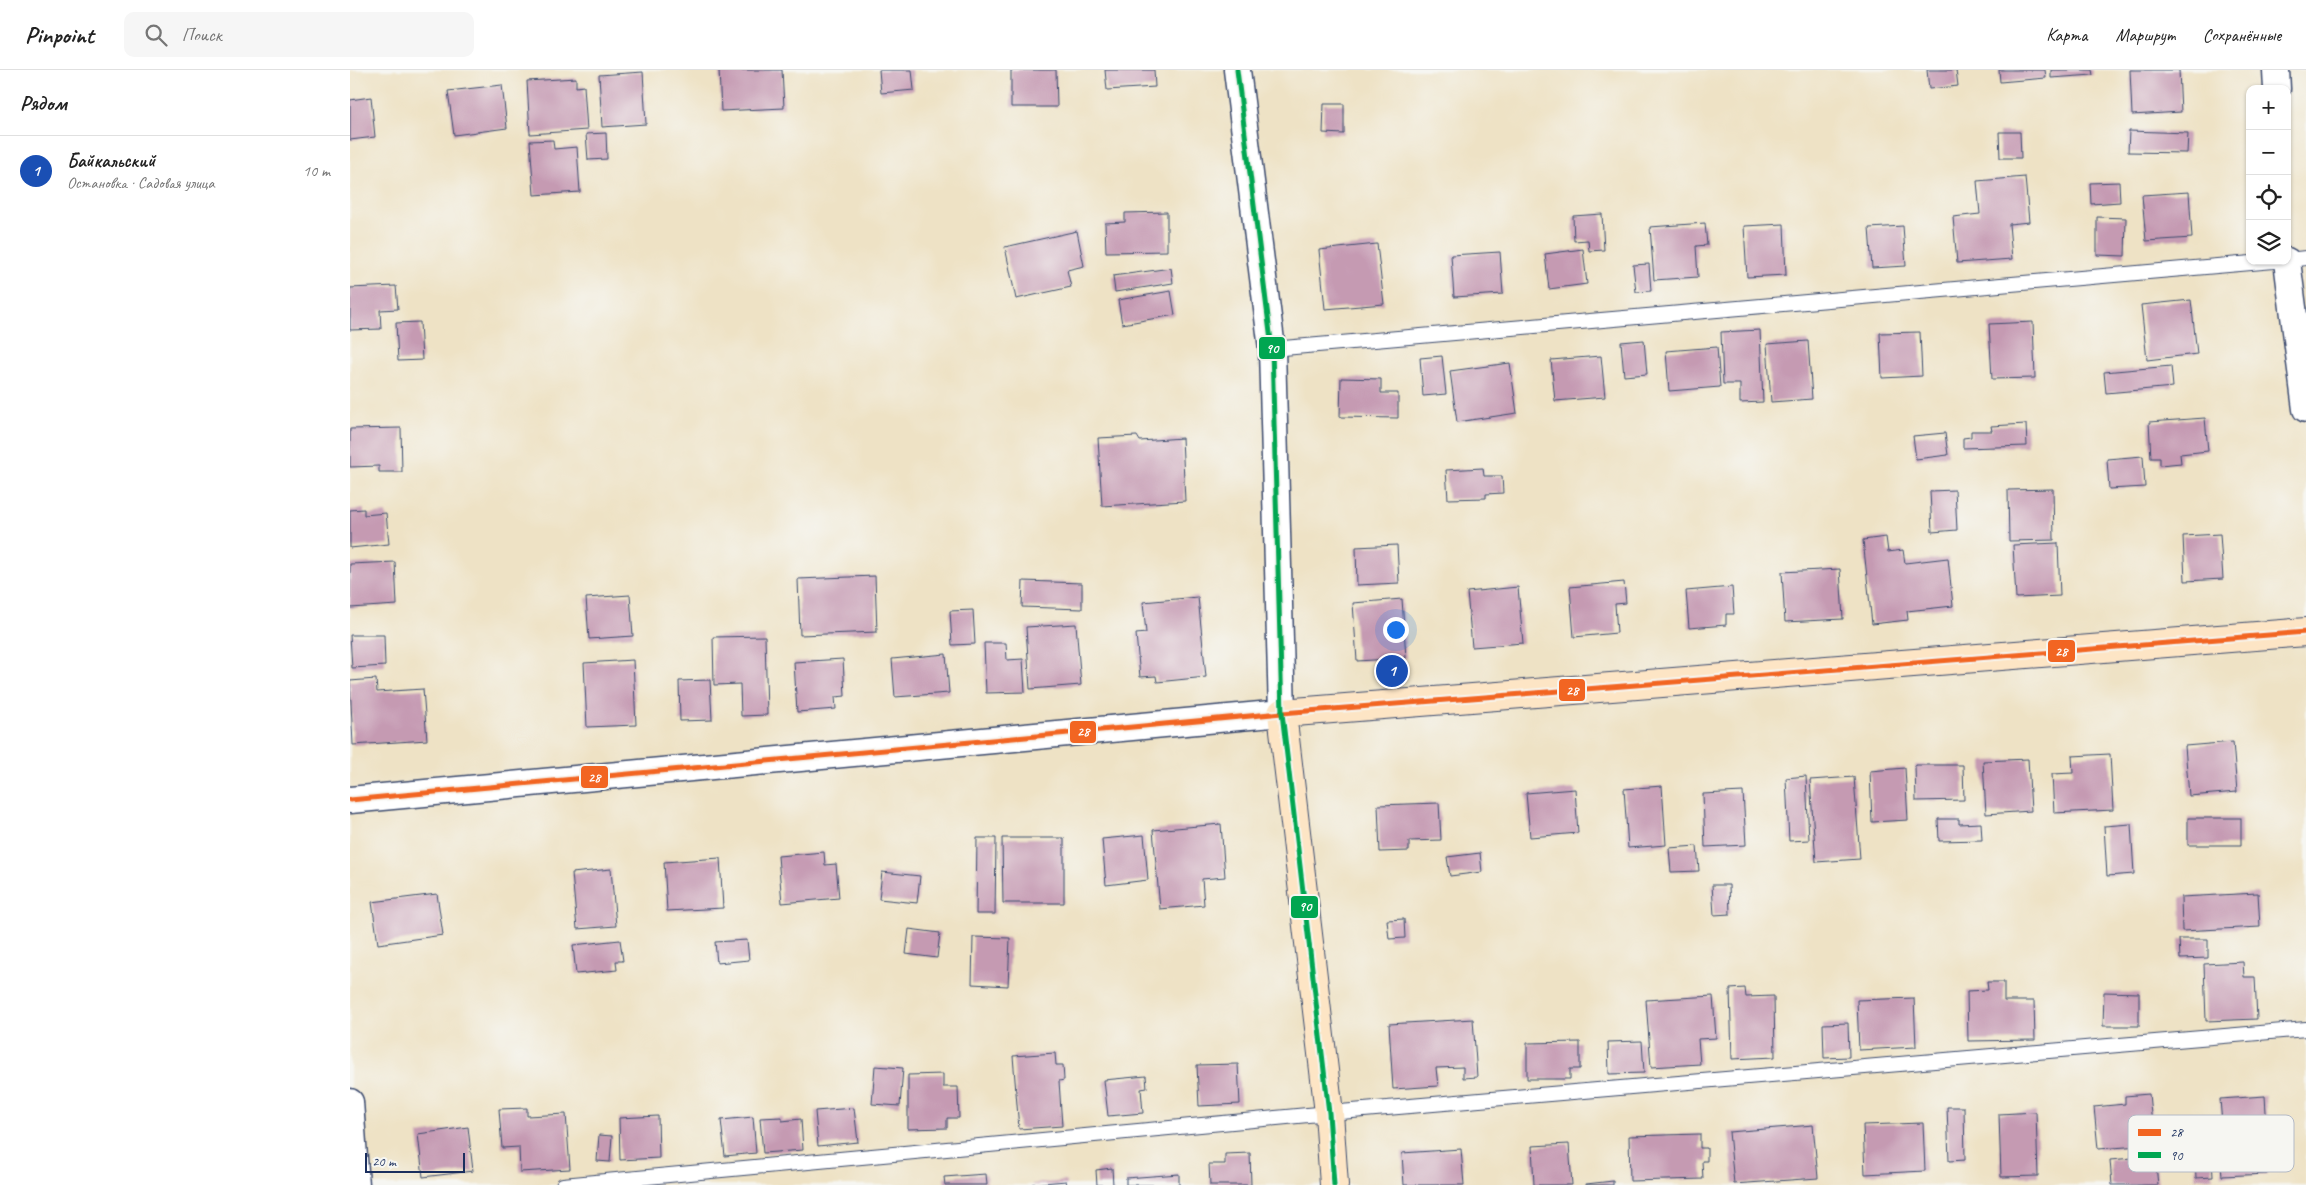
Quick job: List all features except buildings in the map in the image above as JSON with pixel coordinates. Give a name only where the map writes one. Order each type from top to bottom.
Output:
[{"type":"main road","points":[[1334,1185],[1329,1113],[1282,714],[2306,632]]},
{"type":"street","points":[[350,800],[1282,714],[1272,349],[1237,70]]},
{"type":"street","points":[[2276,70],[2278,85]]},
{"type":"street","points":[[2288,265],[2306,409]]},
{"type":"street","points":[[350,1102],[356,1185]]},
{"type":"lane","points":[[2291,260],[2306,258]]},
{"type":"lane","points":[[1272,349],[2246,263]]},
{"type":"lane","points":[[562,1185],[1329,1113],[2306,1029]]},
{"type":"transit line","name":"90","points":[[1237,70],[1272,349],[1282,713],[1329,1113],[1334,1185]]},
{"type":"transit line","name":"28","points":[[350,800],[1282,713],[2306,632]]},
{"type":"place","name":"Байкальский","points":[[1392,671]]}]
